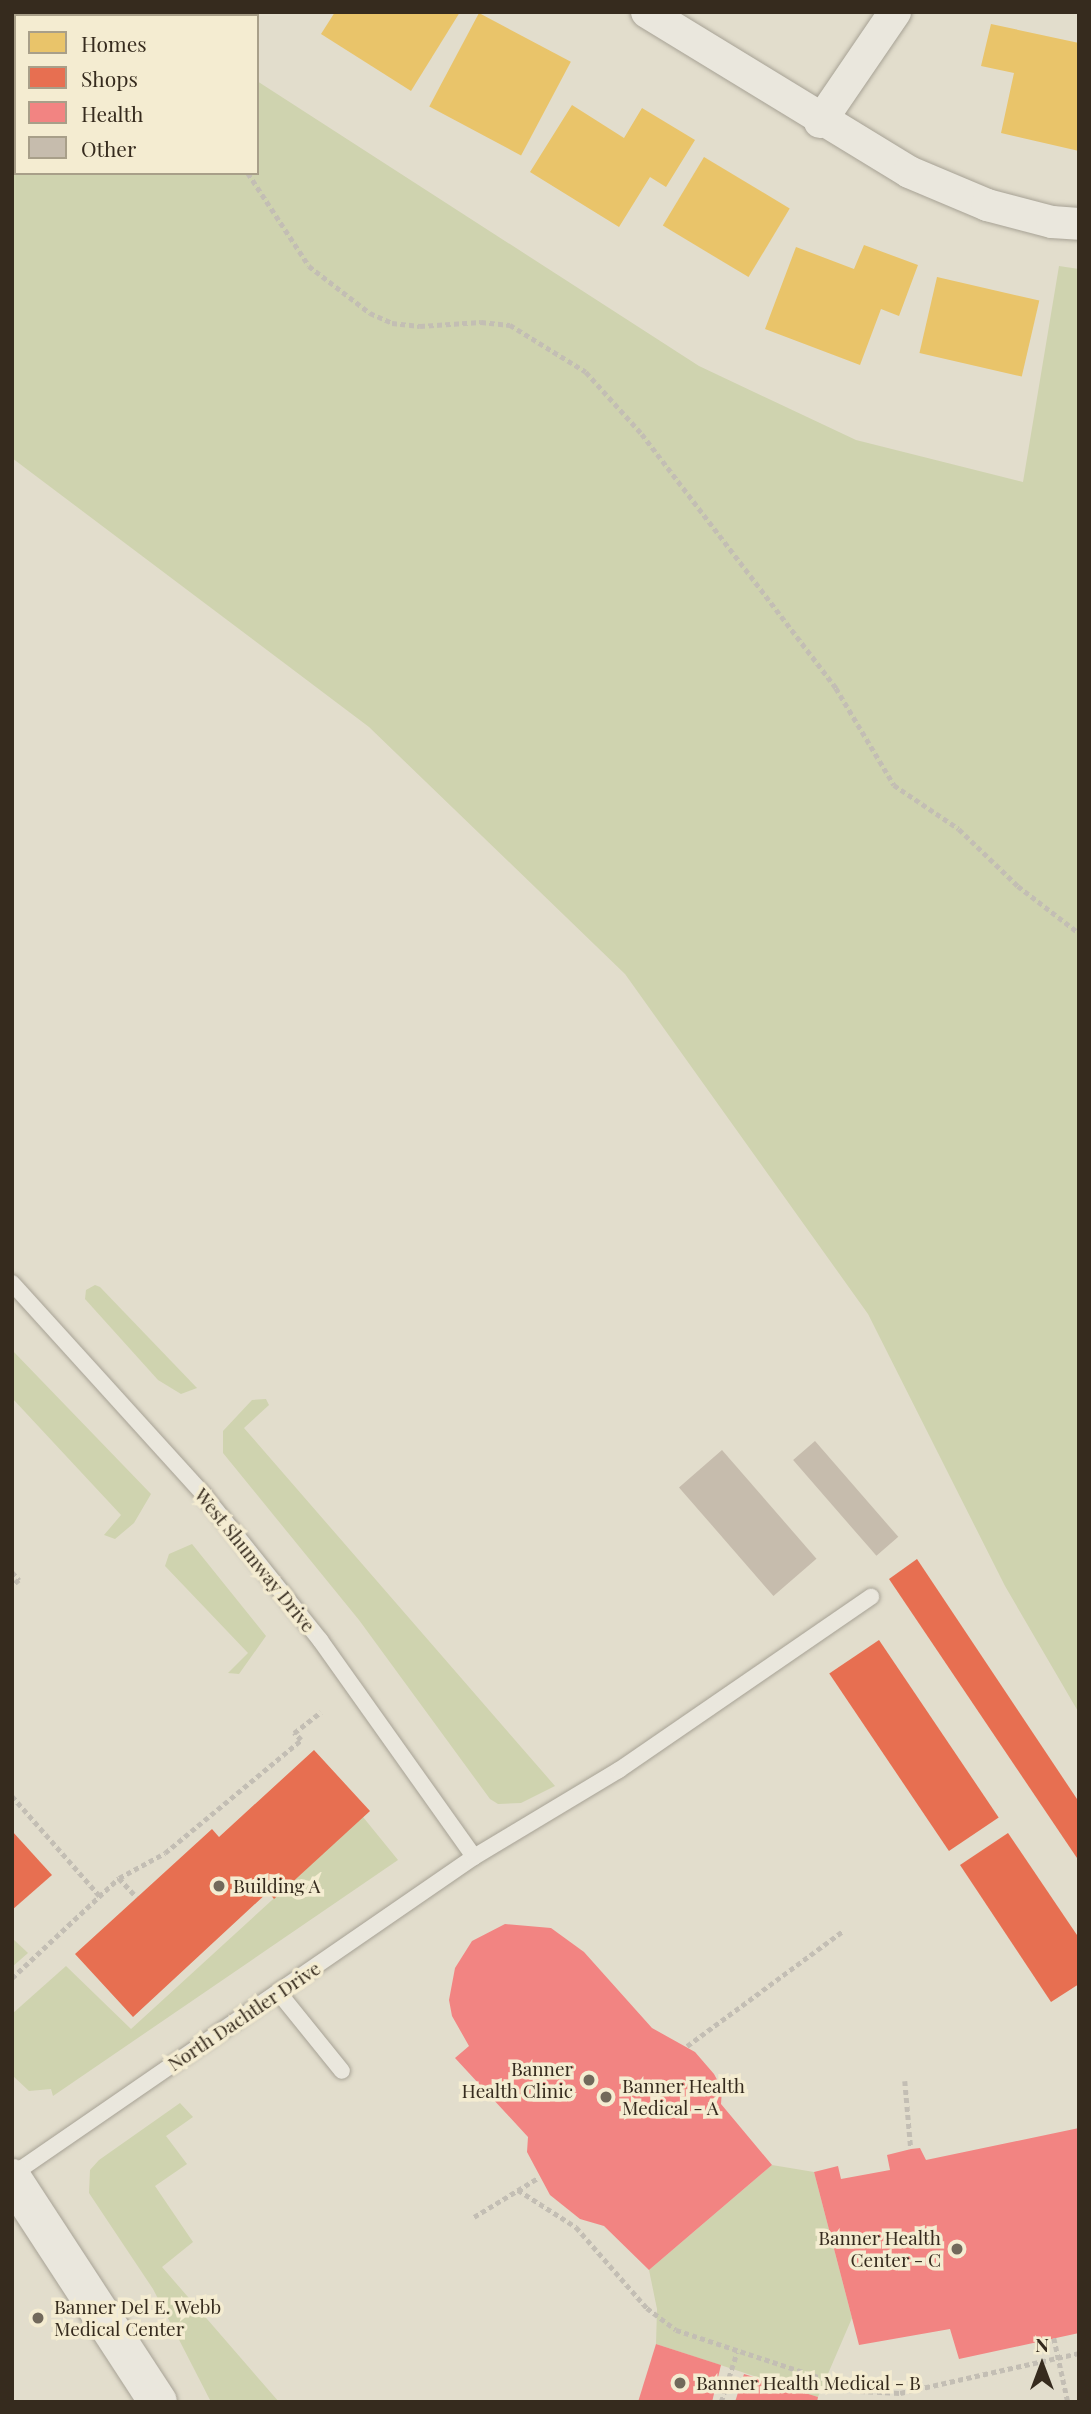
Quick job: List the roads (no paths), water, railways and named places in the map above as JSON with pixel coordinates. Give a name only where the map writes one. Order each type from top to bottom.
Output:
[{"type":"street","points":[[647,12],[820,122],[945,188],[1052,222],[1079,224]]},
{"type":"street","points":[[820,122],[895,12]]},
{"type":"street","points":[[12,2176],[158,2402]]},
{"type":"lane","name":"West Shumway Drive","points":[[12,1283],[204,1494],[320,1640],[474,1857]]},
{"type":"lane","name":"North Dachtler Drive","points":[[12,2176],[474,1857],[619,1770],[871,1597]]},
{"type":"lane","points":[[279,1993],[342,2071]]},
{"type":"place","name":"Building A","points":[[219,1886]]},
{"type":"place","name":"Banner Health Clinic","points":[[589,2080]]},
{"type":"place","name":"Banner Health Medical - A","points":[[606,2097]]},
{"type":"place","name":"Banner Health Center - C","points":[[957,2249]]},
{"type":"place","name":"Banner Del E. Webb Medical Center","points":[[38,2318]]},
{"type":"place","name":"Banner Health Medical - B","points":[[680,2383]]}]
